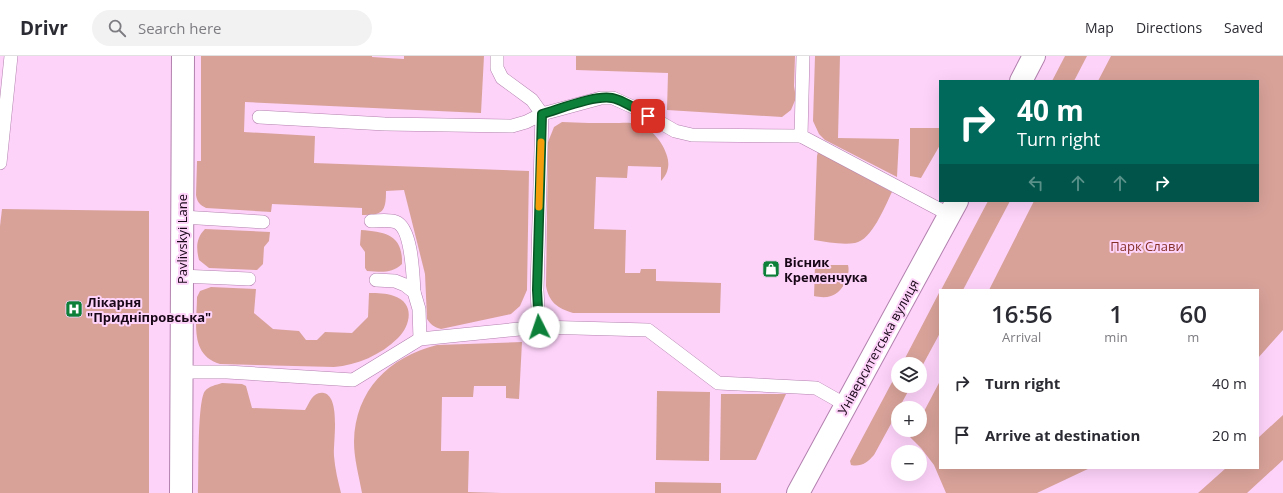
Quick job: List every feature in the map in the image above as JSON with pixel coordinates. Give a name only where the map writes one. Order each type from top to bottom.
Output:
[{"type":"street","name":"Pavlivskyi Lane","points":[[181,493],[183,56]]},
{"type":"street","points":[[1022,80],[1034,56]]},
{"type":"street","name":"Університетська вулиця","points":[[798,493],[954,208]]},
{"type":"lane","points":[[0,163],[11,56]]},
{"type":"lane","points":[[497,56],[497,68],[502,78],[532,100],[542,114],[537,290],[539,327]]},
{"type":"lane","points":[[801,136],[803,56]]},
{"type":"lane","points":[[260,117],[385,124],[512,126],[526,122],[542,114],[601,98],[613,98],[635,108],[675,131],[692,135],[801,136],[939,201]]},
{"type":"lane","points":[[941,202],[954,208]]},
{"type":"lane","points":[[182,217],[263,222]]},
{"type":"lane","points":[[371,221],[387,220],[397,222],[403,228],[408,240],[414,292],[418,309],[420,339]]},
{"type":"lane","points":[[181,276],[249,279]]},
{"type":"lane","points":[[376,280],[395,281],[405,285],[414,292]]},
{"type":"lane","points":[[181,372],[227,372],[353,380],[420,339],[539,327],[648,330],[718,383],[816,388],[846,405]]},
{"type":"green space","points":[[201,56],[372,56],[404,59],[404,56],[484,56],[481,113],[245,102],[244,132],[315,136],[314,163],[529,171],[527,290],[520,306],[511,314],[441,329],[431,324],[427,319],[425,274],[404,190],[386,191],[385,204],[382,211],[369,215],[362,215],[362,208],[272,204],[271,212],[206,208],[202,206],[196,195],[197,161],[201,161]]},
{"type":"green space","points":[[576,56],[795,56],[794,86],[796,98],[791,110],[782,117],[667,110],[668,73],[576,70]]},
{"type":"green space","points":[[815,56],[840,56],[838,138],[899,139],[897,177],[825,140],[819,134],[813,121]]},
{"type":"green space","points":[[1065,56],[1087,56],[1075,80],[1053,80]]},
{"type":"green space","name":"Парк Слави","points":[[1111,56],[1283,56],[1283,330],[1259,357],[1259,289],[990,289],[1033,202],[1259,202],[1259,80],[1099,80]]},
{"type":"green space","points":[[562,122],[634,123],[647,128],[656,136],[663,146],[668,159],[668,169],[661,181],[661,167],[628,166],[627,178],[596,177],[594,229],[626,230],[625,273],[640,273],[641,269],[656,269],[656,281],[721,283],[720,313],[573,313],[562,309],[555,304],[547,292],[546,286],[548,142],[554,127]]},
{"type":"green space","points":[[910,128],[939,128],[939,147],[921,178],[910,176]]},
{"type":"green space","points":[[818,152],[892,192],[877,222],[867,236],[861,241],[845,244],[814,240]]},
{"type":"green space","points":[[987,202],[1009,202],[964,289],[942,289]]},
{"type":"green space","name":"Лікарня \"Придніпровська\"","points":[[2,209],[149,211],[149,493],[0,493],[0,226]]},
{"type":"green space","points":[[205,229],[270,232],[269,241],[264,247],[263,264],[257,270],[209,268],[199,260],[197,251],[198,240]]},
{"type":"green space","points":[[361,230],[385,234],[396,241],[402,254],[402,264],[390,271],[367,271],[365,268],[365,252],[360,245]]},
{"type":"green space","points":[[815,265],[848,265],[849,269],[845,284],[839,291],[829,297],[814,296]]},
{"type":"green space","points":[[211,287],[256,289],[254,313],[273,329],[299,331],[306,340],[317,340],[325,332],[352,333],[368,317],[369,293],[388,294],[401,299],[408,309],[409,315],[406,327],[398,338],[391,344],[368,358],[351,364],[334,367],[220,364],[210,360],[203,353],[197,336],[197,297],[200,291]]},
{"type":"green space","points":[[939,293],[939,335],[927,357],[906,357]]},
{"type":"green space","points":[[522,342],[519,399],[506,398],[506,386],[474,386],[473,397],[442,397],[441,451],[469,451],[468,492],[502,493],[362,493],[354,448],[356,423],[368,392],[378,378],[390,367],[404,358],[420,350],[437,345]]},
{"type":"green space","points":[[222,383],[242,384],[246,386],[252,408],[305,410],[314,395],[324,393],[329,396],[333,403],[334,411],[334,456],[341,493],[198,493],[199,439],[202,398],[207,389]]},
{"type":"green space","points":[[939,383],[939,469],[1088,469],[1037,493],[946,493],[934,465],[927,456],[927,445],[918,445],[910,437],[927,437],[927,406]]},
{"type":"green space","points":[[891,384],[891,393],[907,393],[903,401],[891,401],[891,424],[874,455],[864,464],[851,465],[850,461]]},
{"type":"green space","points":[[657,391],[710,392],[709,461],[656,460]]},
{"type":"green space","points":[[721,394],[786,394],[756,460],[720,460]]},
{"type":"green space","points":[[1283,415],[1283,460],[1247,493],[1198,493],[1225,469],[1259,469],[1259,437]]},
{"type":"green space","points":[[655,482],[721,483],[721,493],[655,493]]},
{"type":"slow traffic","points":[[539,207],[541,142]]},
{"type":"place","name":"Вісник Кременчука","points":[[771,269]]},
{"type":"place","name":"Лікарня \"Придніпровська\"","points":[[74,309]]},
{"type":"route","points":[[539,327],[537,290],[542,114],[591,100],[613,98],[648,116]]}]
